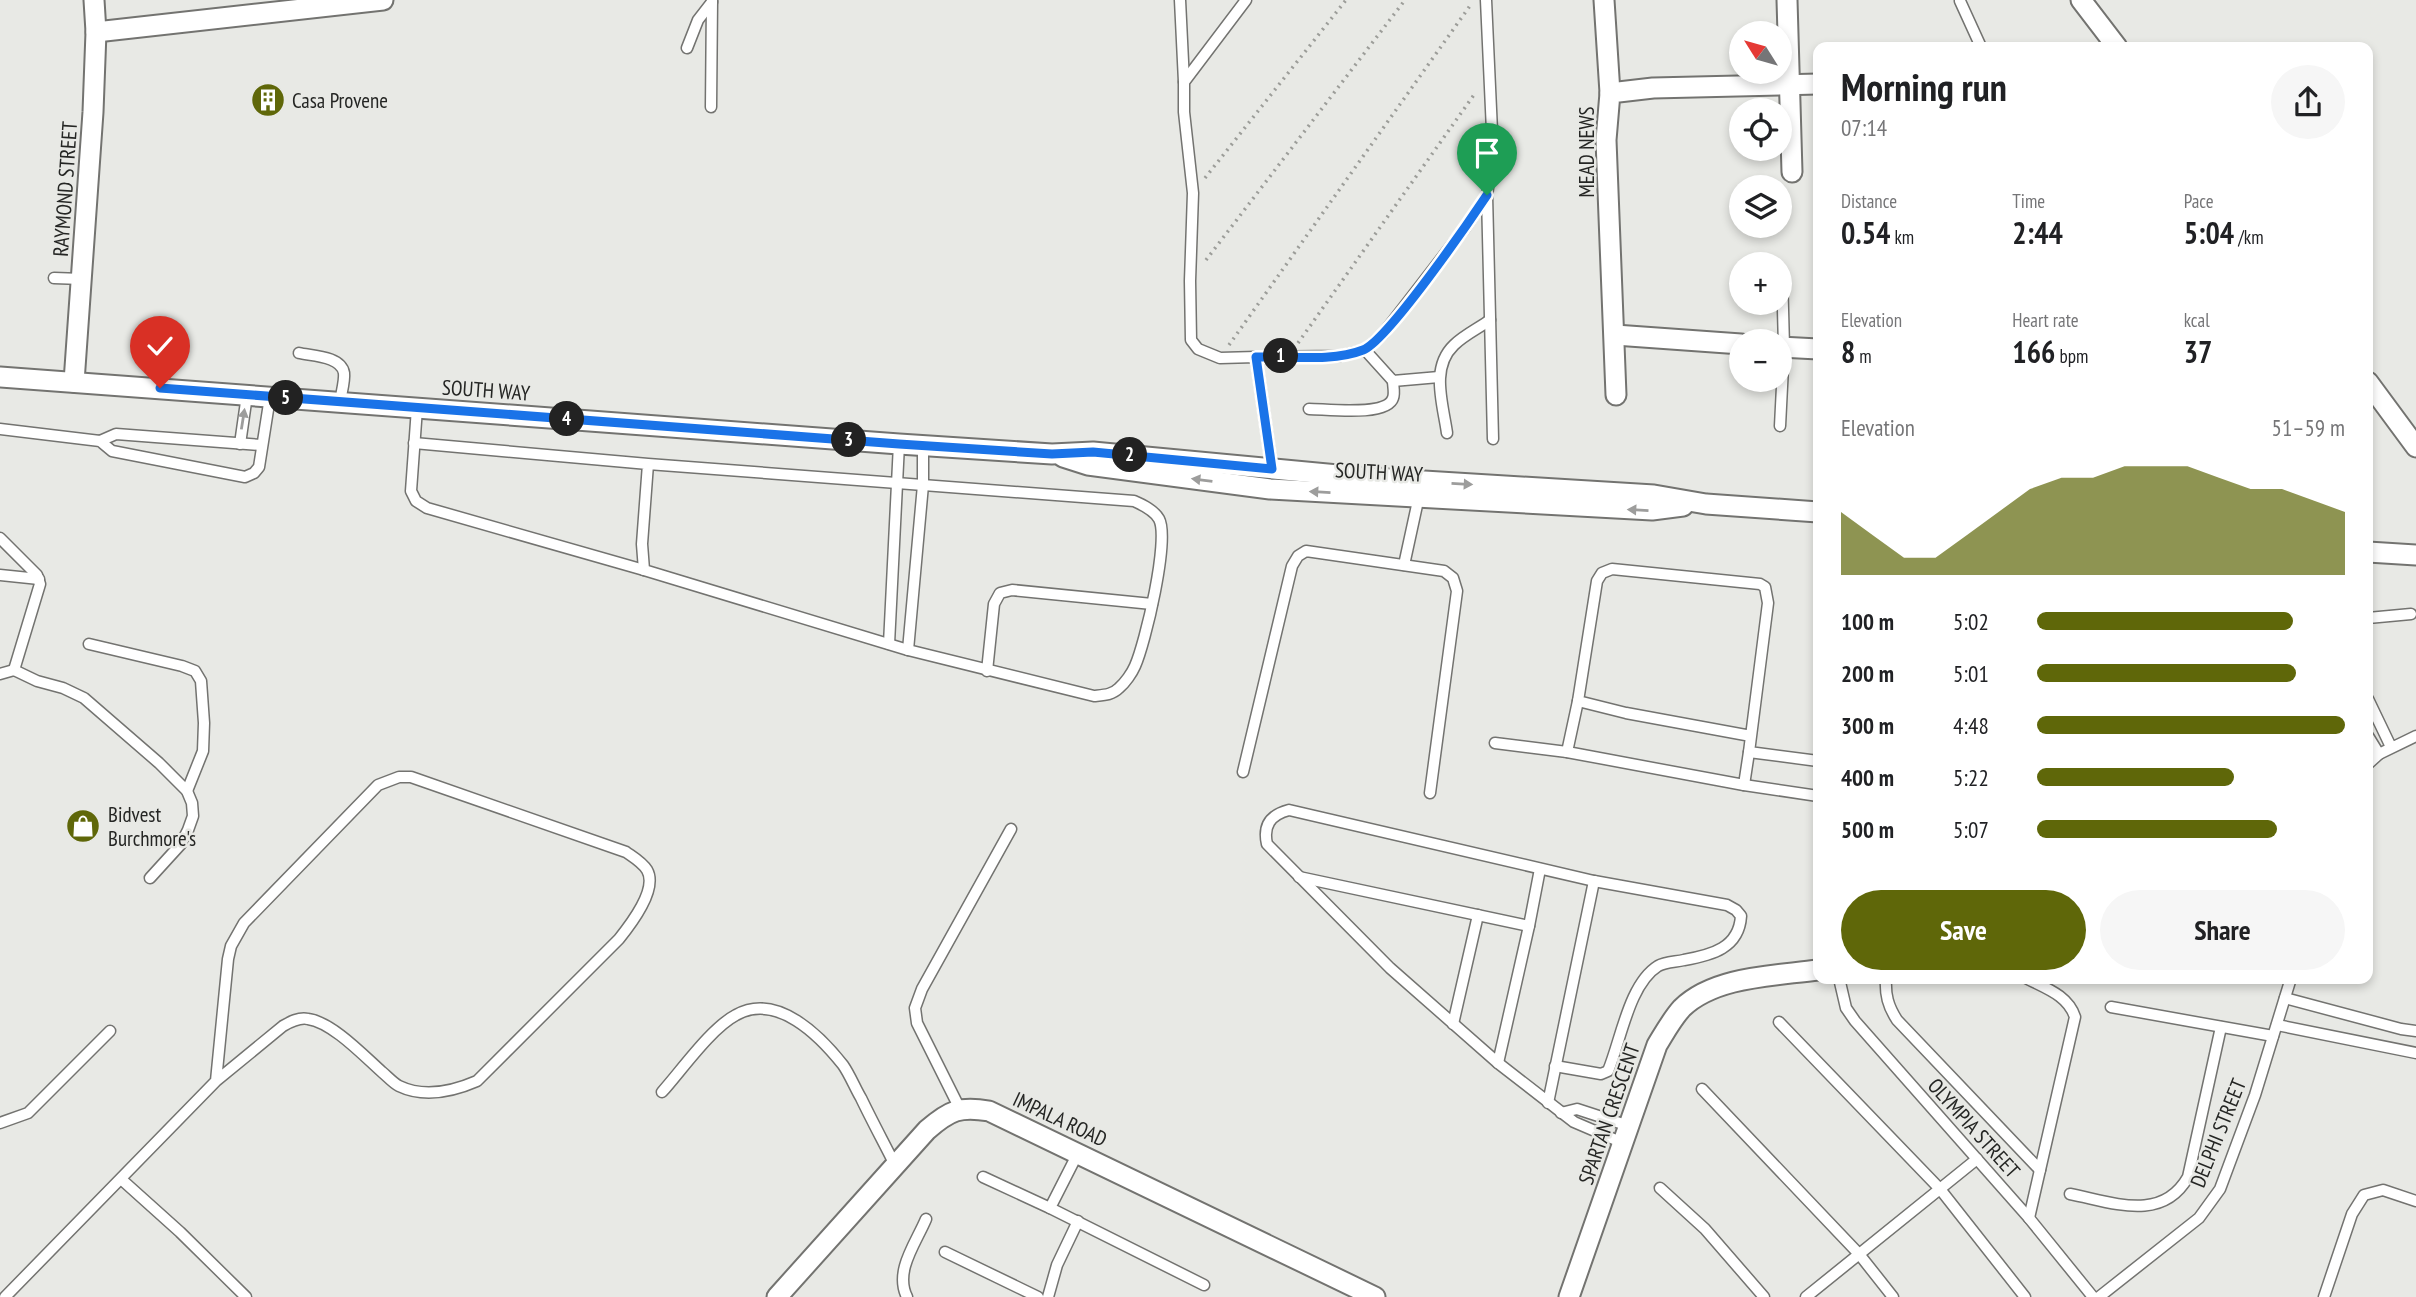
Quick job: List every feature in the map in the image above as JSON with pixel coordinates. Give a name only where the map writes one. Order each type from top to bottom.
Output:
[{"type":"street","name":"RAYMOND STREET","points":[[74,382],[93,112],[96,32],[94,0]]},
{"type":"street","points":[[96,32],[383,0]]},
{"type":"street","points":[[1604,0],[1610,93]]},
{"type":"street","points":[[1787,0],[1792,172]]},
{"type":"street","points":[[2081,0],[2113,42]]},
{"type":"street","name":"MEAD NEWS","points":[[1616,395],[1606,140],[1610,93],[1653,88],[1813,84]]},
{"type":"street","points":[[1615,335],[1729,343]]},
{"type":"street","points":[[1792,348],[1813,349]]},
{"type":"street","name":"SOUTH WAY","points":[[0,376],[899,444],[1052,454],[1093,452],[1272,469],[1420,489],[1652,510],[1706,504],[1813,512]]},
{"type":"street","points":[[2373,389],[2416,447]]},
{"type":"street","name":"SOUTH WAY","points":[[1052,454],[1088,466],[1270,489],[1420,489]]},
{"type":"street","points":[[2373,552],[2416,555]]},
{"type":"street","name":"SPARTAN CRESCENT","points":[[1569,1297],[1657,1045],[1683,1008],[1708,992],[1735,981],[1813,971]]},
{"type":"street","points":[[777,1297],[934,1124],[960,1109]]},
{"type":"street","name":"IMPALA ROAD","points":[[960,1109],[989,1111],[1375,1297]]},
{"type":"lane","points":[[1181,0],[1184,112],[1193,193],[1189,281],[1191,340],[1198,349],[1220,358],[1340,356],[1365,349],[1383,334],[1465,228],[1487,195]]},
{"type":"lane","points":[[1184,82],[1246,0]]},
{"type":"lane","points":[[1486,0],[1493,153],[1487,195],[1493,439]]},
{"type":"lane","points":[[687,48],[698,20],[712,1]]},
{"type":"lane","points":[[711,107],[712,1]]},
{"type":"lane","points":[[1960,1],[1979,42]]},
{"type":"lane","points":[[54,278],[82,279]]},
{"type":"lane","points":[[1447,433],[1439,377],[1442,362],[1454,345],[1490,320]]},
{"type":"lane","points":[[1309,409],[1376,410],[1388,406],[1393,397],[1393,381],[1365,349]]},
{"type":"lane","points":[[299,353],[330,359],[339,364],[344,373],[340,402]]},
{"type":"lane","points":[[1256,357],[1272,469],[1270,489]]},
{"type":"lane","points":[[1393,381],[1439,377]]},
{"type":"lane","points":[[1780,426],[1781,392]]},
{"type":"lane","points":[[240,444],[247,395]]},
{"type":"lane","points":[[100,441],[112,451],[245,477],[259,467],[270,397]]},
{"type":"lane","points":[[414,443],[648,464],[1134,501],[1146,506],[1160,520],[1164,536],[1152,604],[1134,669],[1110,695],[1094,696],[908,650],[427,508],[416,501],[411,491],[414,443],[417,408]]},
{"type":"lane","points":[[0,429],[100,441],[116,434],[261,445]]},
{"type":"lane","points":[[889,644],[899,444]]},
{"type":"lane","points":[[908,650],[923,485],[923,444]]},
{"type":"lane","points":[[644,570],[642,544],[648,464]]},
{"type":"lane","points":[[1404,565],[1420,489]]},
{"type":"lane","points":[[0,538],[39,579],[40,584],[14,670]]},
{"type":"lane","points":[[1243,772],[1292,566],[1298,556],[1306,551],[1444,572],[1453,578],[1457,591],[1430,793]]},
{"type":"lane","points":[[1567,752],[1598,576],[1607,569],[1760,584],[1765,587],[1768,603],[1744,785]]},
{"type":"lane","points":[[0,575],[39,579]]},
{"type":"lane","points":[[987,671],[994,604],[1000,593],[1012,590],[1152,604]]},
{"type":"lane","points":[[2373,618],[2411,614]]},
{"type":"lane","points":[[89,644],[195,671],[201,681],[203,751],[187,791]]},
{"type":"lane","points":[[0,674],[14,670],[84,698],[187,791],[193,816],[188,830],[181,845],[150,878]]},
{"type":"lane","points":[[1578,701],[1626,713],[1751,736]]},
{"type":"lane","points":[[2373,709],[2392,747]]},
{"type":"lane","points":[[2373,759],[2416,736]]},
{"type":"lane","points":[[1495,743],[1567,752],[1813,795]]},
{"type":"lane","points":[[2373,744],[2379,754]]},
{"type":"lane","points":[[1749,752],[1813,760]]},
{"type":"lane","points":[[5,1297],[216,1081],[292,1021],[309,1018],[331,1028],[398,1085],[417,1091],[439,1092],[456,1090],[477,1081],[619,939],[632,922],[649,888],[648,870],[626,852],[411,777],[387,780],[368,794],[244,923],[237,934],[228,959],[216,1081]]},
{"type":"lane","points":[[1555,1066],[1601,1074],[1608,1071],[1638,987],[1646,974],[1661,964],[1713,952],[1734,940],[1740,930],[1741,916],[1736,910],[1727,905],[1594,881],[1289,810],[1278,813],[1270,820],[1265,832],[1267,844],[1390,968],[1497,1063],[1574,1122],[1626,1134]]},
{"type":"lane","points":[[960,1109],[917,1023],[915,1008],[922,989],[1011,829]]},
{"type":"lane","points":[[1497,1063],[1540,869]]},
{"type":"lane","points":[[1299,877],[1529,926]]},
{"type":"lane","points":[[1548,1103],[1594,881]]},
{"type":"lane","points":[[1453,1024],[1478,915]]},
{"type":"lane","name":"OLYMPIA STREET","points":[[1840,984],[1846,1008],[1855,1021],[2029,1219],[2092,1297]]},
{"type":"lane","points":[[1886,984],[1888,1007],[1897,1020],[2040,1170]]},
{"type":"lane","points":[[2029,1219],[2075,1017],[2072,1006],[2058,994],[2038,984]]},
{"type":"lane","name":"DELPHI STREET","points":[[2099,1297],[2199,1218],[2220,1189],[2255,1095],[2289,984]]},
{"type":"lane","points":[[2285,998],[2416,1031]]},
{"type":"lane","points":[[2111,1007],[2273,1035]]},
{"type":"lane","points":[[662,1093],[716,1031],[735,1015],[748,1010],[767,1009],[786,1014],[815,1034],[844,1067],[895,1166]]},
{"type":"lane","points":[[1779,1022],[1940,1189],[2025,1297]]},
{"type":"lane","points":[[2277,1025],[2416,1053]]},
{"type":"lane","points":[[2070,1194],[2141,1208],[2155,1205],[2182,1189],[2189,1177],[2221,1027]]},
{"type":"lane","points":[[0,1123],[28,1113],[110,1031]]},
{"type":"lane","points":[[1702,1089],[1859,1254],[1893,1297]]},
{"type":"lane","points":[[1561,1113],[1577,1110],[1626,1134]]},
{"type":"lane","points":[[1050,1208],[1078,1153]]},
{"type":"lane","points":[[1806,1297],[1977,1159]]},
{"type":"lane","points":[[983,1177],[1204,1284]]},
{"type":"lane","points":[[121,1179],[246,1297]]},
{"type":"lane","points":[[1660,1188],[1705,1229],[1763,1297]]},
{"type":"lane","points":[[2324,1297],[2352,1214],[2364,1195],[2383,1190],[2416,1201]]},
{"type":"lane","points":[[907,1297],[902,1287],[902,1272],[926,1219]]},
{"type":"lane","points":[[1048,1297],[1057,1265],[1078,1221]]},
{"type":"lane","points":[[946,1252],[1038,1297]]},
{"type":"path","points":[[1193,193],[1346,0]]},
{"type":"path","points":[[1189,281],[1405,0]]},
{"type":"path","points":[[1220,358],[1474,0]]},
{"type":"path","points":[[1289,356],[1490,72]]},
{"type":"place","name":"Casa Provene","points":[[268,100]]},
{"type":"place","name":"Bidvest Burchmore's","points":[[83,826]]},
{"type":"route","points":[[160,388],[899,444],[1052,454],[1093,452],[1272,469],[1256,357],[1340,356],[1365,349],[1383,334],[1465,228],[1487,195]]}]
